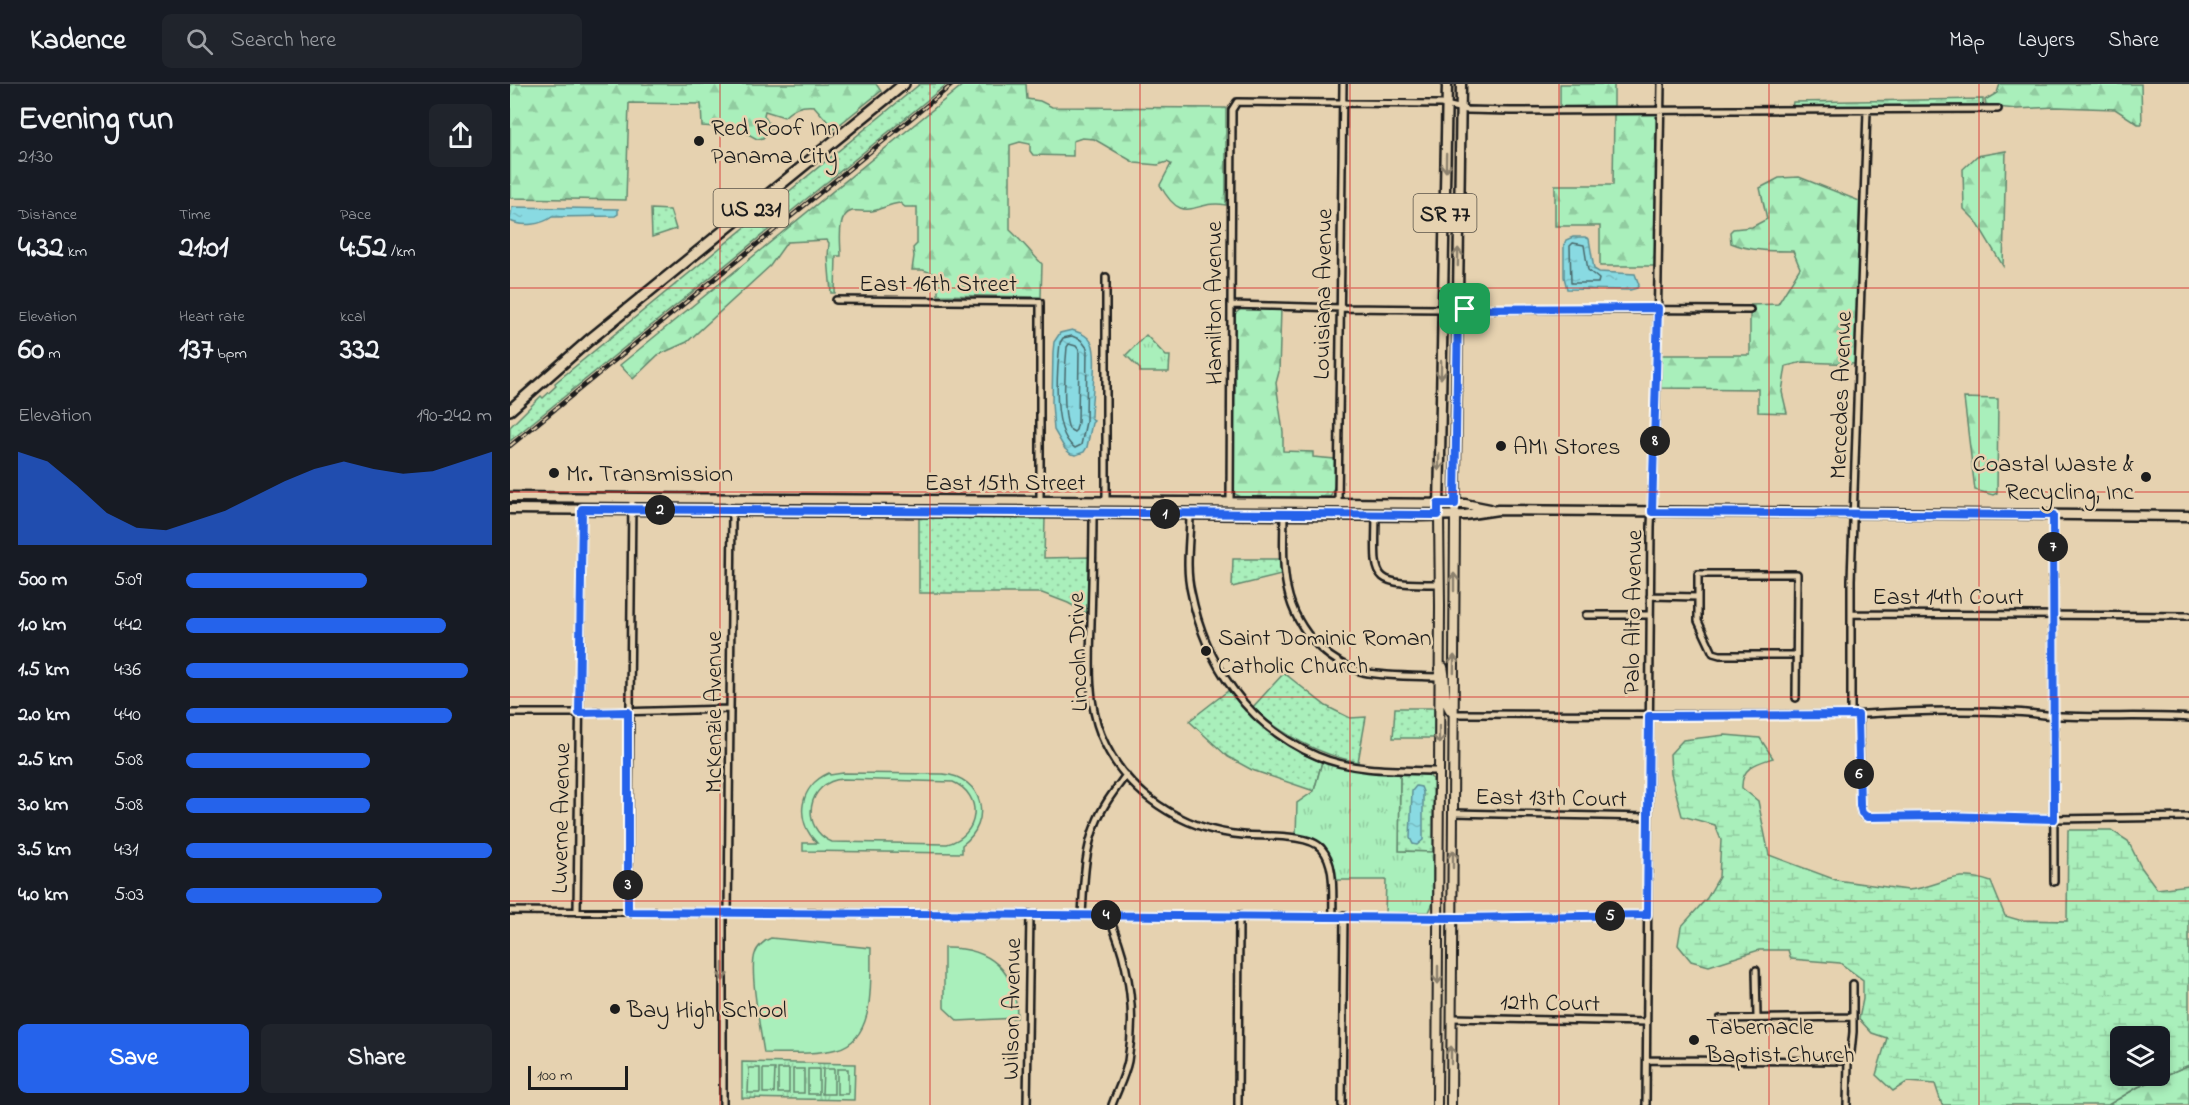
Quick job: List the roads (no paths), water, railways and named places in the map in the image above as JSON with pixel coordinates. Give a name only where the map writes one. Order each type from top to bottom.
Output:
[{"type":"highway","name":"US 231","points":[[510,410],[588,341],[904,84]]},
{"type":"highway","points":[[510,419],[526,395]]},
{"type":"main road","name":"SR 77","points":[[1443,677],[1440,657],[1438,504],[1447,84]]},
{"type":"main road","name":"SR 77","points":[[1451,1105],[1455,504],[1461,84]]},
{"type":"main road","name":"East 15th Street","points":[[510,498],[1455,504],[1498,510],[2189,516]]},
{"type":"main road","points":[[582,498],[582,509]]},
{"type":"main road","points":[[732,499],[732,511]]},
{"type":"main road","points":[[830,500],[830,511]]},
{"type":"main road","points":[[911,512],[912,500]]},
{"type":"main road","points":[[984,512],[985,501]]},
{"type":"main road","points":[[1040,501],[1040,513]]},
{"type":"main road","points":[[1093,502],[1093,513]]},
{"type":"main road","points":[[1106,502],[1106,513]]},
{"type":"main road","points":[[1190,502],[1190,514]]},
{"type":"main road","points":[[1230,503],[1230,514]]},
{"type":"main road","points":[[1284,503],[1284,515]]},
{"type":"main road","points":[[1338,504],[1338,515]]},
{"type":"main road","name":"East 15th Street","points":[[510,509],[1284,515],[1455,515],[1498,510]]},
{"type":"main road","points":[[1437,1105],[1439,771],[1443,677]]},
{"type":"main road","points":[[1443,677],[1448,709],[1454,714]]},
{"type":"street","name":"Louisiana Avenue","points":[[1338,504],[1343,84]]},
{"type":"street","name":"Palo Alto Avenue","points":[[1646,1105],[1650,596],[1658,308],[1661,84]]},
{"type":"street","name":"Hamilton Avenue","points":[[1230,503],[1232,110],[1239,102],[1342,103]]},
{"type":"street","points":[[1342,103],[1447,105],[1510,111],[1998,109]]},
{"type":"street","name":"Mercedes Avenue","points":[[1851,716],[1851,614],[1868,111]]},
{"type":"street","points":[[1106,277],[1106,502]]},
{"type":"street","name":"East 16th Street","points":[[836,300],[1040,302],[1040,501]]},
{"type":"street","points":[[1231,305],[1341,309],[1442,309]]},
{"type":"street","points":[[1458,309],[1750,310]]},
{"type":"street","points":[[628,912],[628,712],[632,498]]},
{"type":"street","name":"Luverne Avenue","points":[[577,912],[582,509]]},
{"type":"street","name":"McKenzie Avenue","points":[[723,1105],[732,511]]},
{"type":"street","name":"Lincoln Drive","points":[[1093,513],[1090,655],[1092,694],[1101,734],[1126,775],[1171,815],[1214,831],[1305,839],[1320,846],[1330,869],[1333,915]]},
{"type":"street","points":[[1190,514],[1190,591],[1200,626],[1208,648],[1224,677],[1256,718],[1305,750],[1331,761],[1359,766],[1439,771]]},
{"type":"street","points":[[1284,515],[1286,589],[1300,624],[1317,645],[1338,662],[1360,671],[1443,677]]},
{"type":"street","points":[[1376,515],[1376,562],[1381,576],[1389,582],[1398,584],[1440,584]]},
{"type":"street","points":[[2053,515],[2054,882]]},
{"type":"street","points":[[1796,655],[1714,654],[1698,621],[1698,574],[1797,574],[1796,698]]},
{"type":"street","points":[[1650,596],[1698,597]]},
{"type":"street","name":"East 14th Court","points":[[1851,614],[2189,616]]},
{"type":"street","points":[[1586,615],[1650,615]]},
{"type":"street","points":[[510,713],[730,709]]},
{"type":"street","points":[[1454,714],[1851,716],[1896,711],[1989,711],[2053,716],[2189,718]]},
{"type":"street","points":[[1858,715],[1860,805],[1862,813],[1867,817],[1944,816],[2054,819],[2189,817]]},
{"type":"street","points":[[1082,915],[1089,842],[1106,802],[1126,775]]},
{"type":"street","name":"East 13th Court","points":[[1453,813],[1648,817]]},
{"type":"street","points":[[510,911],[1438,917],[1647,915]]},
{"type":"street","name":"Wilson Avenue","points":[[1027,1105],[1030,914]]},
{"type":"street","points":[[1108,915],[1130,979],[1131,1033],[1127,1063],[1112,1105]]},
{"type":"street","points":[[1238,1105],[1239,915]]},
{"type":"street","points":[[1342,1105],[1344,915]]},
{"type":"street","points":[[1756,970],[1757,1017]]},
{"type":"street","points":[[1847,1105],[1853,984]]},
{"type":"street","points":[[1720,1018],[1853,1017]]},
{"type":"street","name":"12th Court","points":[[1452,1018],[1647,1022]]},
{"type":"street","points":[[1647,1060],[1848,1061]]},
{"type":"water","points":[[512,207],[618,209],[618,214],[615,216],[552,217],[543,222],[526,224],[510,221]]},
{"type":"water","points":[[1573,237],[1589,239],[1594,269],[1599,272],[1635,274],[1639,285],[1637,288],[1630,290],[1567,289],[1564,277],[1564,245],[1566,240]]},
{"type":"water","points":[[1072,330],[1088,338],[1094,350],[1091,417],[1094,421],[1087,447],[1084,452],[1076,455],[1065,449],[1054,430],[1052,403],[1054,342],[1060,333]]},
{"type":"water","points":[[1416,786],[1421,787],[1423,792],[1423,840],[1417,845],[1413,844],[1410,838],[1412,791]]},
{"type":"railway","points":[[510,446],[953,84]]},
{"type":"place","name":"Red Roof Inn Panama City","points":[[699,141]]},
{"type":"place","name":"AMI Stores","points":[[1501,446]]},
{"type":"place","name":"Mr. Transmission","points":[[554,473]]},
{"type":"place","name":"Coastal Waste & Recycling, Inc","points":[[2146,477]]},
{"type":"place","name":"Saint Dominic Roman Catholic Church","points":[[1206,651]]},
{"type":"place","name":"Bay High School","points":[[615,1009]]},
{"type":"place","name":"Tabernacle Baptist Church","points":[[1694,1040]]}]
